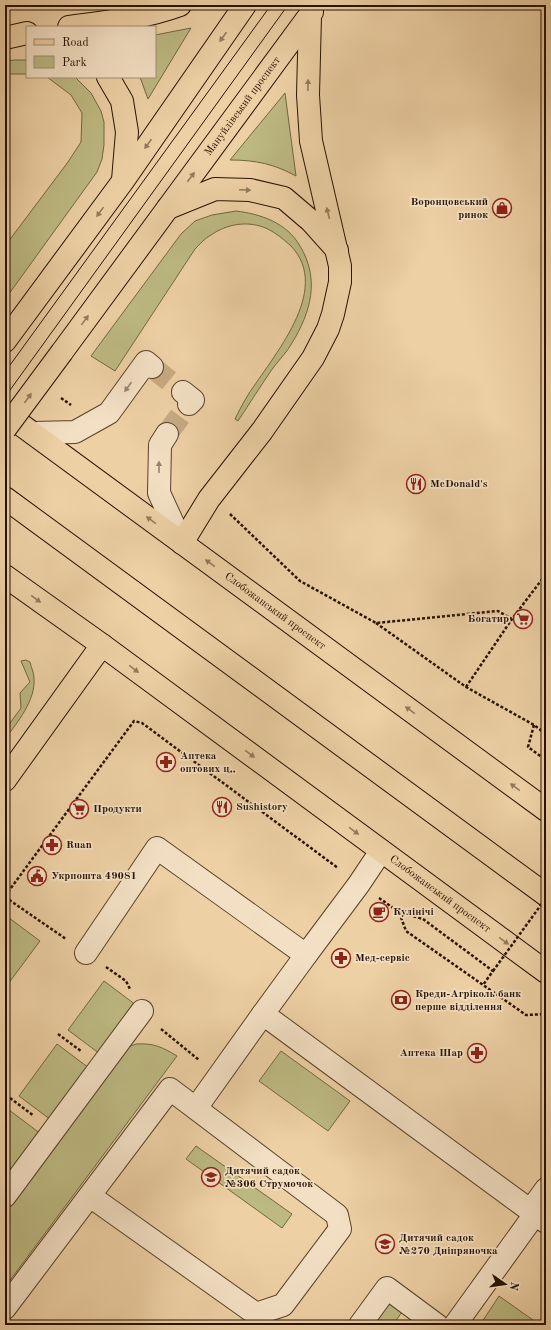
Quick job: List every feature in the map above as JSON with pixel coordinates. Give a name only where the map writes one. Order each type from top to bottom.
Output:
[{"type":"main road","points":[[76,26],[130,18],[167,10],[180,5]]},
{"type":"main road","points":[[5,340],[123,181],[245,5]]},
{"type":"main road","points":[[182,543],[209,499],[262,431],[314,358],[333,314],[338,297],[340,266],[338,251],[311,141],[308,95],[314,10]]},
{"type":"main road","name":"Мануйлівський проспект","points":[[5,429],[314,10]]},
{"type":"main road","points":[[109,78],[122,101],[127,132],[123,181]]},
{"type":"main road","points":[[168,208],[215,189],[250,190],[284,198],[311,221],[338,251]]},
{"type":"main road","name":"Слобожанський проспект","points":[[5,413],[546,810]]},
{"type":"main road","points":[[5,498],[546,895]]},
{"type":"main road","name":"Слобожанський проспект","points":[[5,576],[102,645],[546,972]]},
{"type":"main road","points":[[5,780],[102,645]]},
{"type":"lane","points":[[33,433],[75,432],[109,413],[146,362],[152,367]]},
{"type":"lane","points":[[167,434],[160,445],[159,493],[182,543]]},
{"type":"lane","points":[[86,954],[157,848],[306,955]]},
{"type":"lane","points":[[196,1108],[359,884],[381,851]]},
{"type":"lane","points":[[5,1196],[142,1011]]},
{"type":"lane","points":[[263,1014],[537,1216]]},
{"type":"lane","points":[[5,1308],[170,1089],[337,1214],[340,1229],[284,1305],[256,1314],[90,1196]]},
{"type":"lane","points":[[454,1325],[537,1216],[546,1189]]},
{"type":"lane","points":[[360,1325],[387,1288],[437,1325]]},
{"type":"path","points":[[230,514],[300,581],[376,623],[466,687],[534,725],[546,734]]},
{"type":"path","points":[[466,687],[512,619],[546,574]]},
{"type":"path","points":[[376,623],[498,611],[512,619]]},
{"type":"path","points":[[5,896],[134,721],[142,723]]},
{"type":"path","points":[[534,725],[528,747],[543,758]]},
{"type":"path","points":[[483,985],[546,898]]},
{"type":"path","points":[[399,912],[423,920],[493,971]]},
{"type":"path","points":[[142,1011],[190,1053],[208,1066],[222,1071]]},
{"type":"green space","points":[[191,28],[148,99],[140,78],[156,78],[156,35]]},
{"type":"green space","points":[[26,60],[26,74],[5,74],[5,61]]},
{"type":"green space","points":[[48,78],[76,78],[91,93],[101,111],[104,122],[104,145],[102,159],[97,172],[6,298],[5,246],[68,162],[81,142],[82,113],[71,95]]},
{"type":"green space","points":[[285,93],[296,176],[280,168],[264,164],[230,160]]},
{"type":"green space","points":[[236,211],[264,217],[288,231],[295,238],[306,258],[310,271],[311,283],[311,295],[308,307],[299,331],[238,421],[235,419],[244,401],[271,362],[294,323],[302,302],[305,282],[302,263],[291,246],[278,235],[263,227],[243,224],[223,228],[207,238],[195,249],[115,371],[91,356],[181,234],[195,221],[212,215]]},
{"type":"green space","points":[[26,660],[30,662],[34,676],[32,695],[25,711],[5,739],[5,730],[21,708],[20,693],[30,682],[21,661]]},
{"type":"green space","points":[[5,915],[40,941],[5,988]]},
{"type":"green space","points":[[104,981],[136,1005],[100,1054],[68,1030]]},
{"type":"green space","points":[[57,1044],[89,1068],[51,1120],[19,1096]]},
{"type":"green space","points":[[136,1044],[158,1046],[177,1056],[5,1287],[5,1209],[94,1087],[128,1047]]},
{"type":"green space","points":[[281,1051],[350,1101],[328,1131],[259,1081]]},
{"type":"green space","points":[[9,1110],[41,1134],[5,1183],[5,1115]]},
{"type":"green space","points":[[196,1146],[292,1214],[282,1228],[186,1159]]},
{"type":"green space","points":[[499,1296],[540,1325],[480,1325]]},
{"type":"green space","points":[[399,1303],[404,1309],[393,1325],[372,1325],[387,1305]]},
{"type":"tunnel","points":[[152,367],[183,392]]},
{"type":"tunnel","points":[[167,434],[189,404]]},
{"type":"tram line","points":[[5,372],[271,5]]},
{"type":"tram line","points":[[5,397],[288,5]]},
{"type":"place","name":"Воронцовський ринок","points":[[502,208]]},
{"type":"place","name":"McDonald's","points":[[416,484]]},
{"type":"place","name":"Богатир","points":[[523,619]]},
{"type":"place","name":"Аптека оптових ц‥","points":[[166,762]]},
{"type":"place","name":"Sushistory","points":[[222,807]]},
{"type":"place","name":"Продукти","points":[[79,809]]},
{"type":"place","name":"Ruan","points":[[52,845]]},
{"type":"place","name":"Укрпошта 49081","points":[[37,876]]},
{"type":"place","name":"Кулінічі","points":[[379,912]]},
{"type":"place","name":"Мед-сервіс","points":[[341,958]]},
{"type":"place","name":"Креди-Агріколь банк перше відділення","points":[[401,1000]]},
{"type":"place","name":"Аптека Шар","points":[[477,1053]]},
{"type":"place","name":"Дитячий садок №306 Струмочок","points":[[211,1177]]},
{"type":"place","name":"Дитячий садок №270 Дніпряночка","points":[[385,1244]]}]
